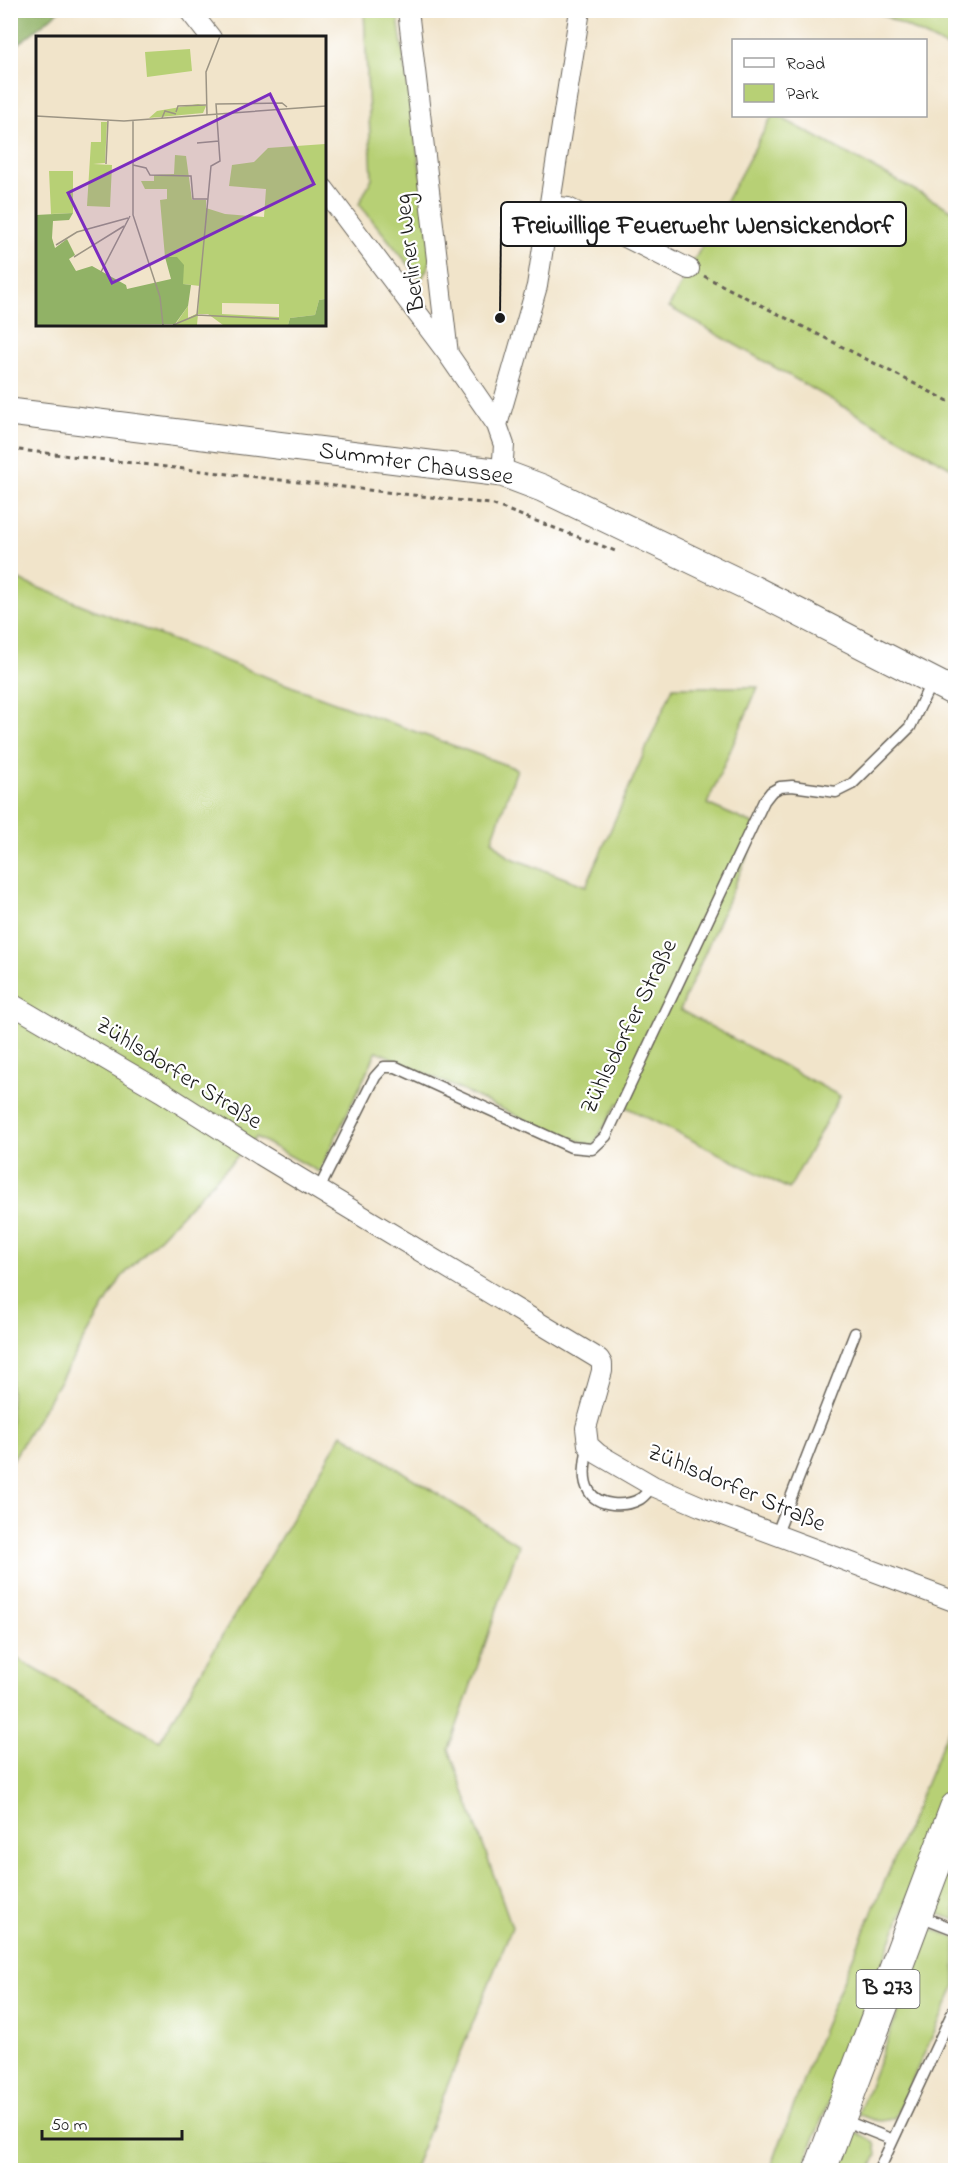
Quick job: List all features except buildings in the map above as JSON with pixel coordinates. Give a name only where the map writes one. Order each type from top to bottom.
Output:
[{"type":"main road","name":"Summter Chaussee","points":[[10,411],[502,473],[542,488],[743,584],[944,687]]},
{"type":"main road","name":"B 273","points":[[820,2170],[956,1808]]},
{"type":"street","points":[[189,10],[209,36]]},
{"type":"street","name":"Berliner Weg","points":[[408,10],[448,354],[497,425],[504,445],[502,473]]},
{"type":"street","points":[[497,425],[537,286],[580,10]]},
{"type":"street","points":[[326,192],[448,354]]},
{"type":"street","points":[[550,206],[568,208],[689,268]]},
{"type":"street","name":"Zühlsdorfer Straße","points":[[10,1004],[162,1092],[252,1150],[598,1359],[602,1364],[602,1371],[586,1428],[588,1445],[597,1454],[653,1486],[776,1536],[956,1602]]},
{"type":"lane","name":"Zühlsdorfer Straße","points":[[319,1189],[375,1077],[384,1067],[396,1067],[571,1147],[592,1149],[606,1136],[764,801],[771,792],[780,787],[792,786],[836,792],[852,784],[910,727],[944,687]]},
{"type":"lane","points":[[776,1536],[855,1333]]},
{"type":"lane","points":[[588,1445],[584,1471],[588,1490],[594,1498],[626,1505],[641,1498],[653,1486]]},
{"type":"lane","points":[[916,1914],[956,1930]]},
{"type":"lane","points":[[879,2170],[956,2005]]},
{"type":"lane","points":[[839,2118],[893,2140]]},
{"type":"path","points":[[689,268],[956,405]]},
{"type":"path","points":[[10,449],[491,504],[621,553]]},
{"type":"green space","points":[[11,10],[59,10],[59,11],[11,50]]},
{"type":"green space","points":[[364,11],[397,11],[433,257],[421,280],[359,204],[372,178]]},
{"type":"green space","points":[[875,11],[955,11],[955,51]]},
{"type":"green space","points":[[771,117],[780,117],[955,212],[955,470],[669,307]]},
{"type":"green space","points":[[11,577],[269,678],[517,769],[492,840],[509,857],[586,886],[673,687],[758,687],[707,804],[760,827],[680,1010],[840,1096],[789,1189],[618,1103],[593,1146],[543,1128],[377,1051],[319,1172],[256,1137],[121,1278],[11,1463]]},
{"type":"green space","points":[[342,1434],[519,1545],[449,1749],[512,1927],[413,2170],[11,2170],[11,1655],[160,1741]]},
{"type":"green space","points":[[955,1714],[955,1777],[802,2170],[770,2170],[819,2038]]},
{"type":"green space","points":[[955,1844],[955,1920],[930,1911]]},
{"type":"green space","points":[[931,1928],[955,1938],[955,1987],[895,2117],[881,2121],[872,2119],[858,2114]]},
{"type":"green space","points":[[849,2127],[875,2143],[877,2155],[870,2170],[832,2170]]},
{"type":"place","name":"Freiwillige Feuerwehr Wensickendorf","points":[[500,318]]}]
